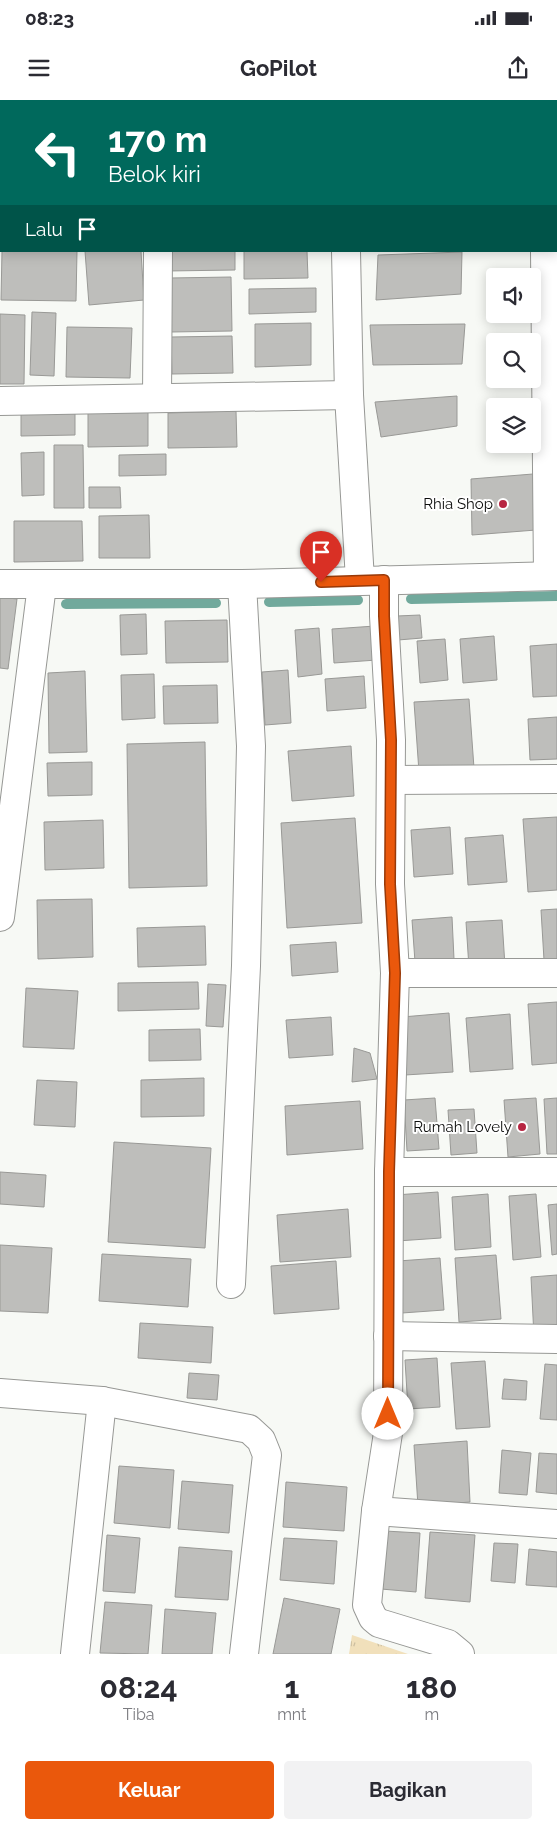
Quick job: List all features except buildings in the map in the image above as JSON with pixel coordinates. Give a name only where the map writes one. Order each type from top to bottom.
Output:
[{"type":"street","points":[[157,398],[158,252]]},
{"type":"street","points":[[346,252],[350,395],[372,580],[384,616],[391,740],[390,884],[395,973],[389,1172],[388,1434],[376,1511],[366,1605],[373,1618],[379,1623],[448,1644],[460,1654]]},
{"type":"street","points":[[0,584],[242,584],[553,576],[551,318],[545,252]]},
{"type":"street","points":[[0,401],[350,395]]},
{"type":"street","points":[[231,1284],[246,966],[250,756],[242,584]]},
{"type":"street","points":[[0,917],[42,585]]},
{"type":"street","points":[[391,780],[557,778]]},
{"type":"street","points":[[395,973],[557,973]]},
{"type":"street","points":[[389,1172],[557,1172]]},
{"type":"street","points":[[388,1336],[557,1339]]},
{"type":"street","points":[[0,1393],[102,1401],[249,1429],[261,1440],[267,1455],[244,1654]]},
{"type":"street","points":[[75,1654],[102,1401]]},
{"type":"street","points":[[376,1511],[557,1524]]},
{"type":"green space","points":[[352,1635],[408,1654],[349,1654]]},
{"type":"waterway","points":[[411,599],[557,596]]},
{"type":"waterway","points":[[269,602],[358,600]]},
{"type":"waterway","points":[[66,604],[216,603]]},
{"type":"place","name":"Rhia Shop","points":[[503,504]]},
{"type":"place","name":"Rumah Lovely","points":[[522,1127]]},
{"type":"route","points":[[321,582],[384,580],[384,616],[391,740],[390,884],[395,973],[389,1172],[388,1414]]}]
